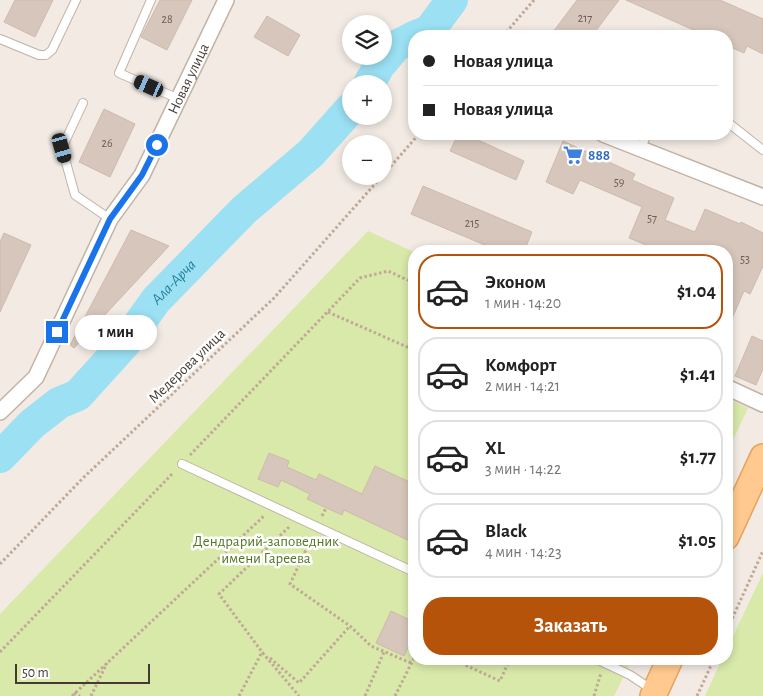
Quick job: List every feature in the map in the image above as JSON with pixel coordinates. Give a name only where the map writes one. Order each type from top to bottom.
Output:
[{"type":"main road","points":[[733,522],[763,457]]},
{"type":"main road","points":[[657,694],[668,665]]},
{"type":"street","name":"Новая улица","points":[[0,412],[36,377],[110,219],[142,175],[226,0]]},
{"type":"street","points":[[644,141],[763,197]]},
{"type":"street","points":[[733,390],[763,404]]},
{"type":"lane","points":[[0,39],[46,55],[52,50],[76,0]]},
{"type":"lane","points":[[151,0],[119,73],[179,100]]},
{"type":"lane","points":[[83,104],[62,148],[75,195],[110,219]]},
{"type":"lane","points":[[733,127],[763,150]]},
{"type":"lane","points":[[182,464],[408,569]]},
{"type":"lane","points":[[609,665],[630,675],[657,694]]},
{"type":"path","points":[[508,30],[534,0]]},
{"type":"path","name":"Медерова улица","points":[[392,165],[414,140]]},
{"type":"path","name":"Медерова улица","points":[[0,564],[83,478],[274,298],[374,185]]},
{"type":"path","points":[[0,652],[360,278],[388,271],[408,280]]},
{"type":"path","points":[[328,312],[408,347]]},
{"type":"path","points":[[73,695],[108,660],[274,506]]},
{"type":"path","points":[[326,508],[290,584],[350,626],[371,646],[408,662]]},
{"type":"path","points":[[298,518],[219,594],[262,652],[299,696]]},
{"type":"path","points":[[733,617],[763,551]]},
{"type":"path","points":[[262,652],[299,683],[350,626]]},
{"type":"path","points":[[239,696],[262,652]]},
{"type":"path","points":[[365,696],[384,652]]},
{"type":"path","points":[[91,696],[108,660]]},
{"type":"path","points":[[395,696],[410,665]]},
{"type":"path","points":[[465,665],[500,681],[507,665]]},
{"type":"path","points":[[594,696],[599,665]]},
{"type":"path","points":[[697,696],[711,665]]},
{"type":"path","points":[[73,695],[80,696]]},
{"type":"green space","name":"Дендрарий-заповедник имени Гареева","points":[[368,231],[408,249],[408,665],[629,665],[614,696],[0,696],[0,614]]},
{"type":"green space","points":[[733,401],[748,408],[733,440]]},
{"type":"green space","points":[[763,573],[763,696],[705,696],[719,665],[733,665],[733,636]]},
{"type":"building","points":[[15,0],[53,0],[35,37],[4,22]]},
{"type":"building","points":[[160,0],[192,0],[167,50],[141,37]]},
{"type":"building","points":[[577,0],[619,0],[596,30],[554,30]]},
{"type":"building","points":[[626,0],[720,0],[763,19],[763,54],[747,46],[744,53],[733,48],[733,30],[694,30]]},
{"type":"building","points":[[267,16],[300,35],[288,56],[254,37]]},
{"type":"building","points":[[104,109],[135,124],[110,177],[79,162]]},
{"type":"building","points":[[455,140],[478,140],[524,161],[516,180],[450,151]]},
{"type":"building","points":[[563,141],[635,174],[632,180],[674,198],[665,220],[695,232],[705,209],[740,224],[741,222],[763,233],[763,266],[750,294],[744,291],[733,316],[733,245],[646,245],[629,238],[642,207],[580,180],[573,194],[546,182]]},
{"type":"building","points":[[423,186],[532,232],[527,245],[485,245],[411,214]]},
{"type":"building","points":[[131,230],[169,246],[74,348],[70,345]]},
{"type":"building","points":[[4,233],[31,245],[0,312],[0,242]]},
{"type":"building","points":[[752,336],[763,341],[763,369],[756,385],[735,376]]},
{"type":"building","points":[[269,453],[289,461],[287,467],[316,480],[319,474],[362,494],[375,466],[408,481],[408,540],[344,510],[342,515],[307,499],[310,494],[281,480],[278,487],[258,479]]},
{"type":"building","points":[[391,611],[408,619],[408,648],[404,656],[376,643]]},
{"type":"waterway","name":"Ала-Арча","points":[[430,30],[452,0]]},
{"type":"waterway","name":"Ала-Арча","points":[[374,75],[396,46],[408,40]]},
{"type":"waterway","name":"Ала-Арча","points":[[0,457],[32,424],[59,403],[78,395],[126,342],[156,300],[244,210],[311,153],[342,118]]},
{"type":"place","name":"888","points":[[573,155]]},
{"type":"route","points":[[57,332],[110,219],[142,175],[157,145]]}]
